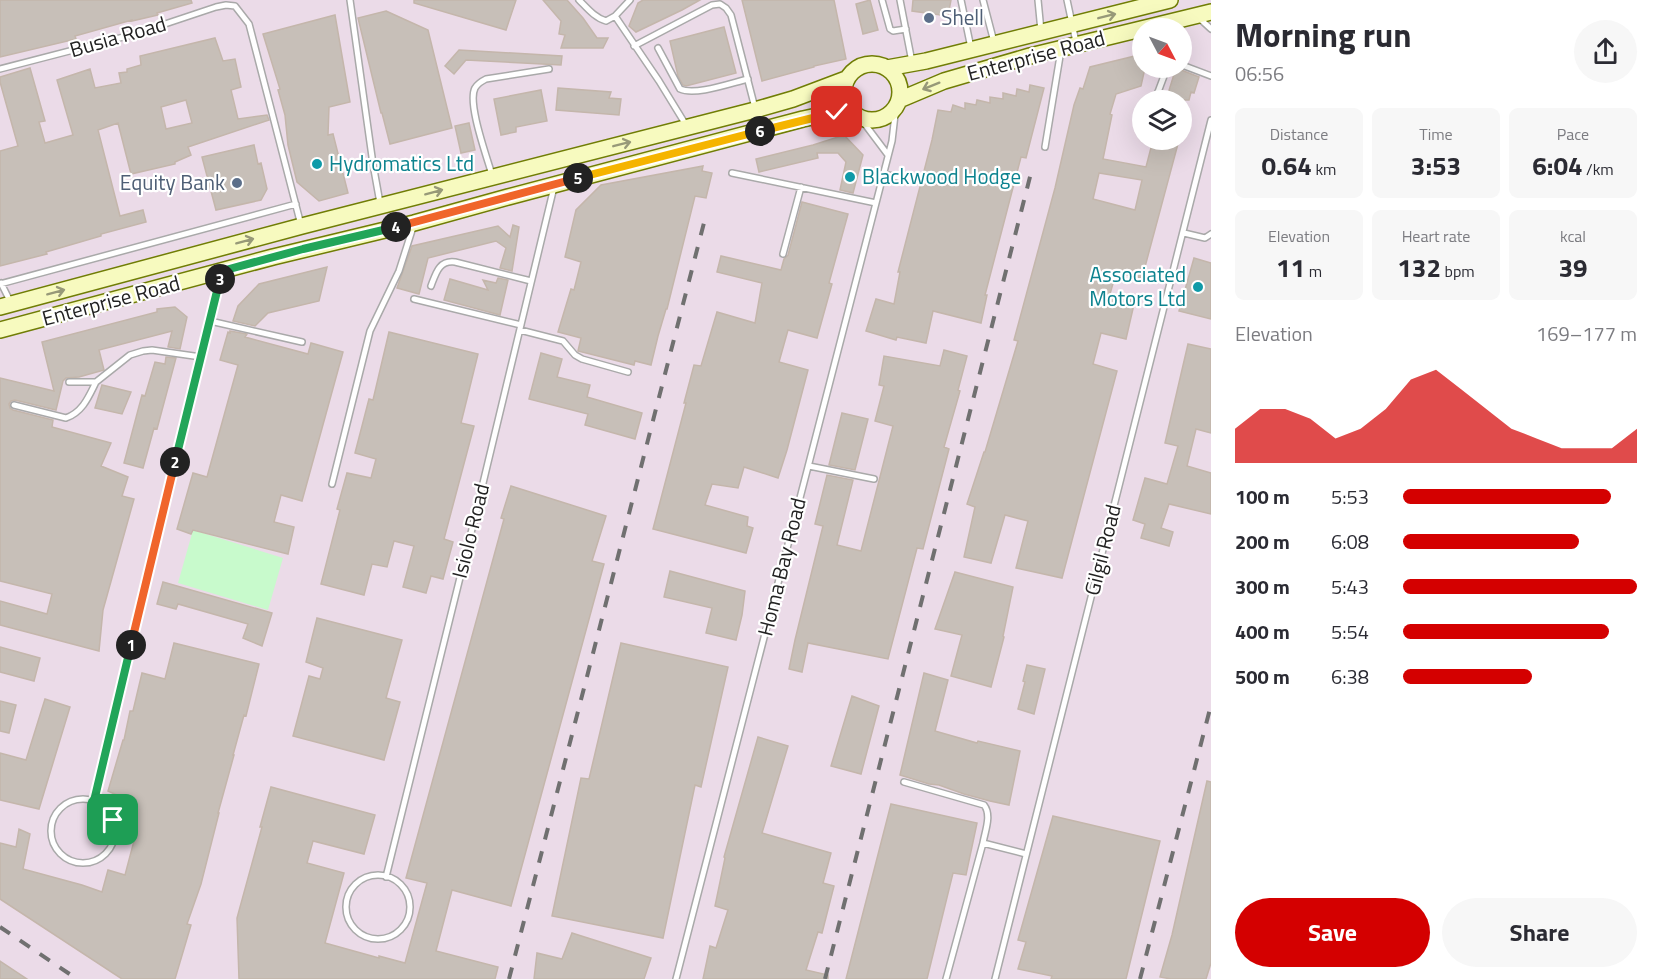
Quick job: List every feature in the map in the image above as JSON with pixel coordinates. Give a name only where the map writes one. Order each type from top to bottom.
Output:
[{"type":"main road","name":"Enterprise Road","points":[[6,306],[302,226],[755,110],[793,99],[846,79],[851,72],[862,65],[873,64],[887,68],[912,63],[1170,0]]},
{"type":"main road","name":"Enterprise Road","points":[[0,330],[803,119],[855,114],[869,121],[885,117],[898,103],[944,81],[1069,46],[1204,14]]},
{"type":"main road","points":[[887,68],[897,78],[898,103]]},
{"type":"main road","points":[[846,79],[843,94],[845,102],[855,114]]},
{"type":"main road","points":[[498,175],[508,196]]},
{"type":"lane","points":[[350,0],[380,206]]},
{"type":"lane","points":[[579,0],[606,21],[615,16],[630,0]]},
{"type":"lane","points":[[882,0],[890,30],[906,29]]},
{"type":"lane","points":[[900,0],[912,63]]},
{"type":"lane","points":[[961,0],[971,50]]},
{"type":"lane","points":[[982,0],[995,44]]},
{"type":"lane","points":[[1038,0],[1041,33]]},
{"type":"lane","points":[[1045,147],[1069,46],[1072,25],[1067,0]]},
{"type":"lane","points":[[634,46],[712,5],[720,4],[730,15],[755,110]]},
{"type":"lane","name":"Busia Road","points":[[0,69],[119,38],[216,7],[235,6],[249,24],[296,204]]},
{"type":"lane","points":[[1204,14],[1211,29]]},
{"type":"lane","points":[[615,16],[659,81],[687,128]]},
{"type":"lane","points":[[658,48],[683,91],[695,91],[748,79]]},
{"type":"lane","points":[[498,175],[474,111],[475,89],[479,82],[486,79],[549,69]]},
{"type":"lane","points":[[1192,69],[1211,76]]},
{"type":"lane","name":"Homa Bay Road","points":[[676,979],[876,203],[898,103]]},
{"type":"lane","points":[[855,114],[888,155]]},
{"type":"lane","name":"Gilgil Road","points":[[995,979],[1211,122]]},
{"type":"lane","points":[[732,173],[876,203]]},
{"type":"lane","points":[[883,174],[917,180]]},
{"type":"lane","name":"Isiolo Road","points":[[386,876],[555,184]]},
{"type":"lane","points":[[783,254],[801,188]]},
{"type":"lane","points":[[6,306],[0,284],[296,204],[302,226]]},
{"type":"lane","points":[[332,484],[370,331],[399,271],[414,223]]},
{"type":"lane","points":[[1184,233],[1205,238],[1211,234]]},
{"type":"lane","points":[[431,286],[440,266],[447,261],[531,281]]},
{"type":"lane","points":[[94,801],[222,271]]},
{"type":"lane","points":[[414,299],[520,327],[563,341],[575,355],[582,359],[628,372]]},
{"type":"lane","points":[[210,321],[302,342]]},
{"type":"lane","points":[[14,405],[66,418],[83,407],[96,382],[130,355],[153,350],[201,357]]},
{"type":"lane","points":[[69,382],[96,382]]},
{"type":"lane","points":[[809,466],[874,478]]},
{"type":"lane","points":[[904,782],[984,805],[987,808],[983,843],[946,979]]},
{"type":"lane","points":[[79,799],[94,801],[106,808],[113,820],[115,827],[113,842],[100,858],[87,863],[73,861],[61,855],[53,843],[52,821],[60,808],[66,804],[79,799]]},
{"type":"lane","points":[[983,843],[1026,854]]},
{"type":"lane","points":[[372,876],[386,876],[402,887],[409,899],[409,913],[404,925],[394,934],[382,939],[369,938],[358,932],[350,922],[346,903],[351,891],[360,881],[372,876]]},
{"type":"shaded area","points":[[0,0],[1211,0],[1211,979],[0,979]]},
{"type":"green space","points":[[193,530],[283,558],[268,610],[178,583]]},
{"type":"building","points":[[0,0],[191,0],[192,3],[157,13],[158,15],[75,36],[76,39],[0,57]]},
{"type":"building","points":[[414,0],[516,0],[506,30],[414,3]]},
{"type":"building","points":[[543,0],[567,0],[597,38],[608,38],[603,48],[561,48],[565,35],[559,34],[561,21]]},
{"type":"building","points":[[643,0],[700,0],[636,32],[629,26],[638,3]]},
{"type":"building","points":[[742,0],[834,0],[846,59],[762,81]]},
{"type":"building","points":[[870,0],[878,30],[863,34],[856,4]]},
{"type":"building","points":[[913,0],[951,0],[948,16],[912,11]]},
{"type":"building","points":[[386,11],[428,30],[452,128],[390,144],[358,18]]},
{"type":"building","points":[[335,15],[350,102],[329,107],[328,135],[333,134],[348,193],[319,201],[297,182],[288,145],[285,115],[278,90],[280,89],[263,34]]},
{"type":"building","points":[[724,27],[736,73],[683,85],[678,76],[670,41]]},
{"type":"building","points":[[215,38],[223,61],[235,59],[241,87],[231,90],[238,119],[267,115],[269,120],[188,147],[191,155],[175,164],[131,174],[118,123],[98,130],[120,216],[143,210],[146,222],[101,234],[101,236],[46,252],[47,254],[0,266],[0,151],[18,146],[0,77],[30,68],[45,121],[39,122],[45,143],[73,135],[57,80],[90,69],[95,88],[121,83],[119,73],[141,65],[140,56]],"holes":[[[186,100],[192,123],[166,129],[161,107]]]},
{"type":"building","points":[[459,50],[562,56],[561,65],[466,60],[454,74],[445,66]]},
{"type":"building","points":[[1132,57],[1132,78],[1143,78],[1141,86],[1116,94],[1110,114],[1112,115],[1103,159],[1146,167],[1150,150],[1176,150],[1142,278],[1116,273],[1110,294],[1135,300],[1126,339],[1101,333],[1093,364],[1117,371],[1062,578],[1016,568],[1028,521],[1005,515],[991,563],[964,557],[975,507],[967,504],[1018,341],[1014,340],[1055,188],[1074,105],[1080,88],[1083,89],[1090,67]],"holes":[[[1099,173],[1142,180],[1135,210],[1093,199]]]},
{"type":"building","points":[[1192,74],[1199,77],[1194,93],[1192,90],[1169,90],[1173,78],[1192,78]]},
{"type":"building","points":[[1030,85],[1044,88],[1026,158],[1021,157],[985,295],[987,295],[981,323],[933,311],[926,343],[897,337],[896,340],[866,331],[876,299],[894,304],[900,272],[898,272],[938,110],[951,112],[953,105],[965,109],[965,103],[976,105],[977,100],[990,103],[990,97],[1003,99],[1003,93],[1016,96],[1017,89],[1029,92]]},
{"type":"building","points":[[558,88],[611,92],[609,98],[621,99],[619,115],[556,110]]},
{"type":"building","points":[[541,90],[547,121],[516,127],[516,132],[501,135],[494,99]]},
{"type":"building","points":[[469,123],[475,150],[461,153],[455,126]]},
{"type":"building","points":[[844,135],[863,155],[853,193],[840,190],[846,162],[838,153],[817,153],[818,158],[759,172],[756,159]]},
{"type":"building","name":"Equity Bank","points":[[254,145],[267,189],[261,200],[216,210],[202,157]]},
{"type":"building","points":[[703,166],[702,171],[712,173],[706,198],[695,196],[651,365],[635,361],[634,365],[578,351],[581,338],[558,332],[571,289],[574,290],[581,262],[565,257],[576,210],[601,185]]},
{"type":"building","points":[[802,202],[848,214],[817,338],[788,330],[779,362],[808,370],[787,450],[778,478],[744,467],[738,488],[712,484],[705,505],[748,517],[747,526],[753,528],[746,553],[653,529],[694,365],[701,366],[717,312],[755,323],[762,283],[717,272],[721,256],[781,270],[784,259],[788,255]]},
{"type":"building","points":[[513,225],[519,227],[512,271],[500,268],[506,248],[496,241],[428,258],[419,294],[397,288],[412,246],[498,226],[510,237]]},
{"type":"building","name":"Associated Motors Ltd","points":[[1194,258],[1211,263],[1211,319],[1179,311]]},
{"type":"building","points":[[327,267],[319,301],[268,313],[255,326],[233,321],[238,306],[259,284]]},
{"type":"building","points":[[498,278],[508,280],[500,315],[444,300],[450,279],[488,290],[483,280],[496,283]]},
{"type":"building","points":[[175,307],[187,317],[180,349],[168,347],[172,331],[99,350],[104,370],[66,378],[63,381],[56,410],[15,400],[9,404],[13,410],[53,420],[52,427],[111,443],[101,466],[128,477],[122,496],[134,499],[103,610],[99,651],[0,625],[0,601],[47,614],[52,594],[0,581],[0,378],[54,391],[42,342],[157,312],[157,309]]},
{"type":"building","points":[[230,331],[247,334],[245,337],[308,354],[311,343],[343,352],[302,501],[281,495],[274,522],[294,527],[288,554],[193,530],[191,534],[177,529],[193,473],[207,477],[238,365],[220,360]]},
{"type":"building","points":[[389,332],[478,354],[461,423],[474,426],[444,539],[453,542],[443,579],[431,576],[426,593],[403,587],[414,546],[394,541],[387,567],[372,564],[364,595],[321,584],[347,473],[371,478],[376,459],[355,453],[369,399],[373,400]]},
{"type":"building","points":[[1188,344],[1211,349],[1211,433],[1196,429],[1187,466],[1211,473],[1211,514],[1169,504],[1161,528],[1173,532],[1169,546],[1141,538],[1145,524],[1133,520],[1145,478],[1167,484],[1178,446],[1165,443]]},
{"type":"building","points":[[944,350],[967,356],[944,447],[949,449],[923,549],[917,548],[888,659],[808,643],[802,672],[789,669],[823,526],[815,524],[827,475],[853,480],[837,545],[861,551],[893,426],[875,421],[884,386],[879,385],[884,356],[940,366]]},
{"type":"building","points":[[541,353],[562,359],[557,377],[590,385],[587,397],[642,413],[635,439],[585,425],[588,414],[529,399]]},
{"type":"building","points":[[166,357],[176,358],[157,429],[154,428],[143,468],[124,463],[142,395],[145,396],[155,362],[165,364]]},
{"type":"building","points":[[102,385],[131,392],[122,414],[95,408]]},
{"type":"building","points":[[842,413],[868,419],[855,470],[829,465]]},
{"type":"building","points":[[511,486],[606,516],[592,561],[604,564],[511,906],[452,890],[436,951],[498,967],[495,979],[239,979],[237,918],[271,787],[375,815],[364,854],[313,841],[307,863],[344,873],[325,943],[405,963],[427,883],[406,878]]},
{"type":"building","points":[[670,571],[745,591],[736,640],[706,633],[712,608],[664,597]]},
{"type":"building","points":[[955,572],[1013,587],[1004,637],[991,687],[951,676],[962,635],[935,629]]},
{"type":"building","points":[[163,582],[272,613],[262,646],[243,638],[248,624],[178,604],[176,609],[157,604]]},
{"type":"building","points":[[317,618],[402,640],[386,698],[400,702],[384,760],[293,736],[309,676],[320,679],[323,668],[306,662]]},
{"type":"building","points":[[174,643],[259,664],[233,755],[201,884],[187,924],[191,925],[175,979],[122,979],[0,899],[0,843],[16,847],[19,829],[30,834],[23,869],[102,892],[108,870],[125,875],[134,841],[118,837],[128,800],[108,791],[124,740],[130,711],[133,711],[142,673],[165,679]]},
{"type":"building","points":[[621,643],[728,667],[701,787],[695,785],[663,938],[552,916],[581,778],[589,779]]},
{"type":"building","points":[[0,647],[40,658],[34,681],[0,672]]},
{"type":"building","points":[[1027,665],[1045,669],[1034,714],[1018,709]]},
{"type":"building","points":[[924,673],[948,680],[935,731],[977,743],[978,741],[1020,751],[1009,805],[900,775]]},
{"type":"building","points":[[852,696],[879,706],[861,774],[831,766]]},
{"type":"building","points":[[45,699],[70,707],[39,809],[0,800],[0,753],[26,760]]},
{"type":"building","points":[[0,701],[16,705],[9,733],[0,731]]},
{"type":"building","points":[[758,737],[788,746],[762,833],[831,853],[823,883],[834,886],[822,933],[818,932],[806,970],[828,975],[828,979],[703,979],[710,946],[716,948],[728,910],[715,906],[724,857]]},
{"type":"building","points":[[1207,781],[1211,782],[1211,963],[1206,979],[1160,977],[1172,935]]},
{"type":"building","points":[[891,804],[977,823],[966,875],[953,873],[927,979],[846,979]]},
{"type":"building","points":[[1053,816],[1160,841],[1126,979],[1051,979],[1052,976],[1018,969],[1026,942],[1018,940]]},
{"type":"building","points":[[572,933],[651,958],[644,979],[534,979],[537,953],[562,959]]},
{"type":"building","points":[[0,961],[27,979],[0,979]]},
{"type":"railway","points":[[825,979],[1032,169]]},
{"type":"railway","points":[[509,979],[706,215]]},
{"type":"railway","points":[[1140,979],[1211,705]]},
{"type":"railway","points":[[0,927],[77,979]]},
{"type":"place","name":"Shell","points":[[929,18]]},
{"type":"place","name":"Hydromatics Ltd","points":[[317,164]]},
{"type":"place","name":"Blackwood Hodge","points":[[850,177]]},
{"type":"place","name":"Equity Bank","points":[[237,183]]},
{"type":"place","name":"Associated Motors Ltd","points":[[1198,287]]},
{"type":"route","points":[[113,820],[106,808],[94,801],[222,271],[837,112]]}]
